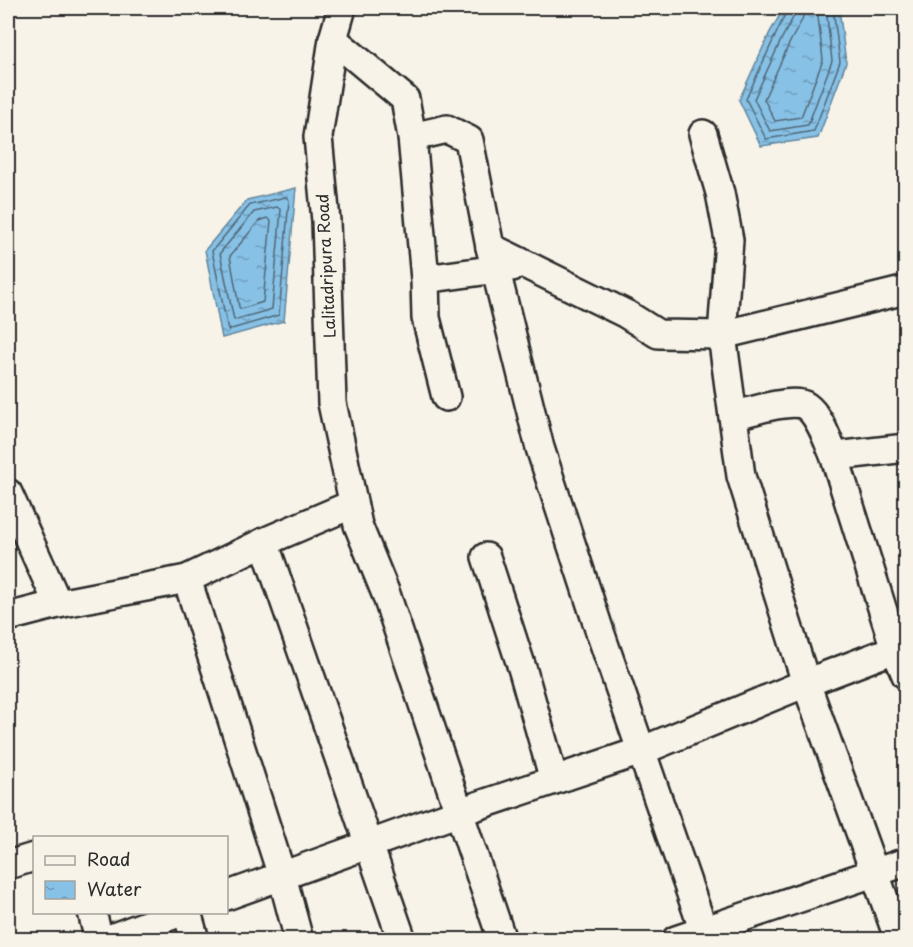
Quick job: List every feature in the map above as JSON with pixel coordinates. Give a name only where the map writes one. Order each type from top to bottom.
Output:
[{"type":"street","name":"Lalitadripura Road","points":[[342,8],[333,39],[318,137],[326,221],[332,404],[356,514],[386,594],[502,939]]},
{"type":"street","points":[[333,39],[405,99],[412,137],[425,279],[426,318],[446,397]]},
{"type":"street","points":[[412,137],[447,129],[469,140],[492,258],[540,448],[599,629],[705,934]]},
{"type":"street","points":[[703,134],[720,193],[729,240],[722,335],[741,476],[806,683],[899,939]]},
{"type":"street","points":[[425,279],[492,258],[528,265],[626,314],[657,334],[722,335],[906,290]]},
{"type":"street","points":[[733,416],[800,403],[807,407],[817,419],[834,455],[895,649],[906,675]]},
{"type":"street","points":[[834,455],[906,448]]},
{"type":"street","points":[[8,494],[58,604]]},
{"type":"street","points":[[8,617],[58,604],[187,579],[264,542],[356,514]]},
{"type":"street","points":[[264,542],[402,939]]},
{"type":"street","points":[[486,556],[523,671],[554,780]]},
{"type":"street","points":[[187,579],[282,876],[299,939]]},
{"type":"street","points":[[228,895],[459,812],[641,750],[895,649]]},
{"type":"street","points":[[8,865],[33,857]]},
{"type":"street","points":[[676,939],[705,934],[906,862]]},
{"type":"street","points":[[93,914],[99,939]]},
{"type":"street","points":[[106,939],[175,914]]},
{"type":"street","points":[[188,914],[195,939]]},
{"type":"water","points":[[784,8],[839,8],[846,63],[818,138],[761,146],[739,100],[770,32]]},
{"type":"water","points":[[296,188],[284,321],[222,338],[205,250],[247,200]]}]
